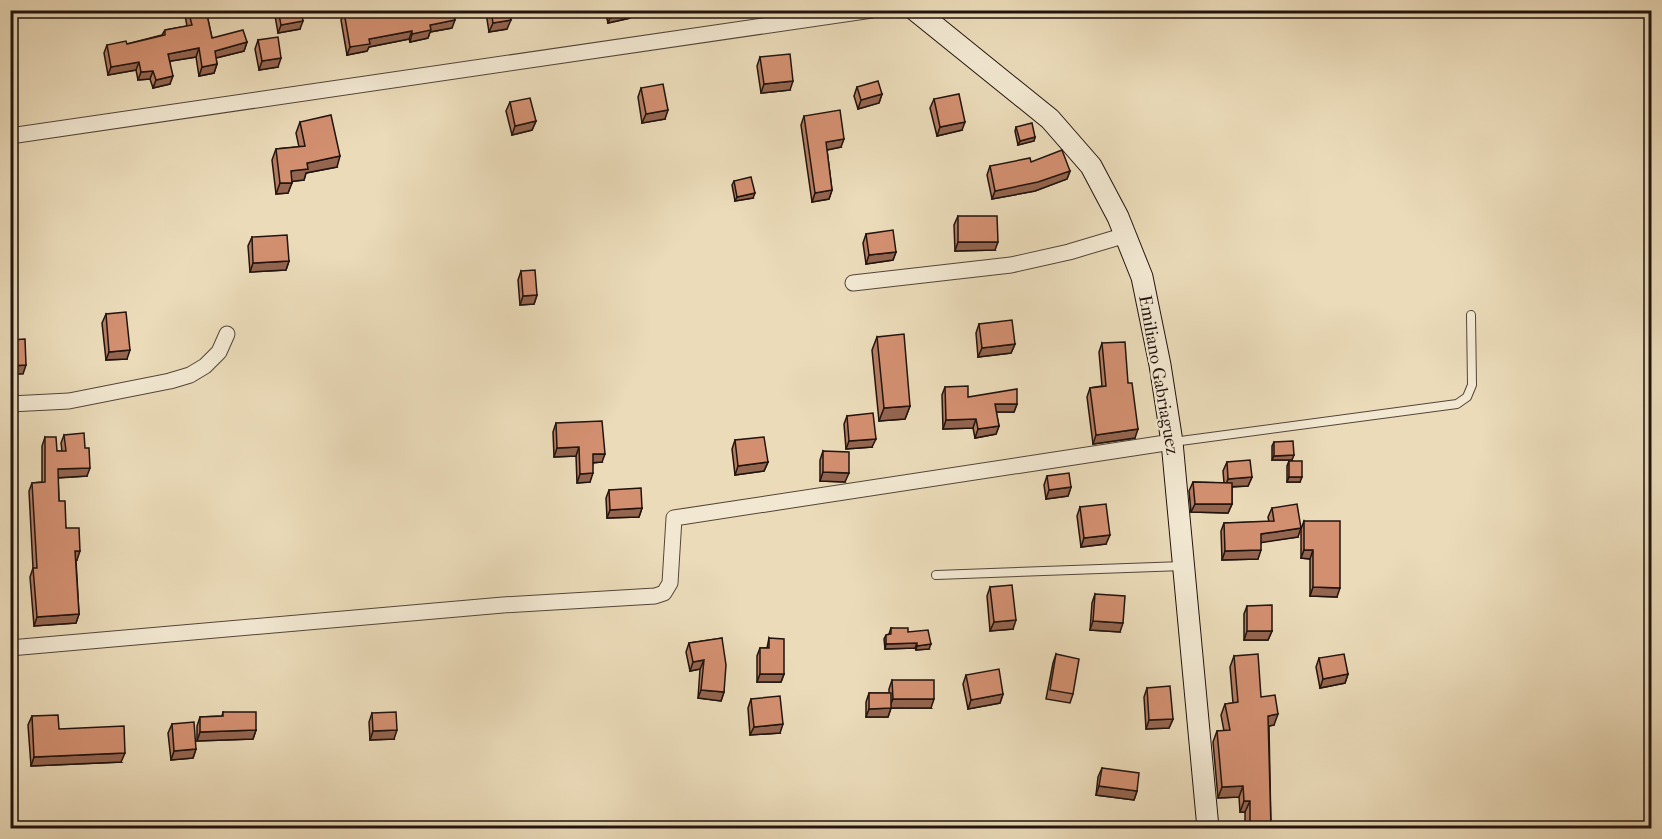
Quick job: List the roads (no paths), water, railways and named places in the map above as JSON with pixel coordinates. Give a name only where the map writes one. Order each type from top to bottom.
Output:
[{"type":"main road","name":"Emiliano Gabriaguez","points":[[915,10],[1050,119],[1091,166],[1118,217],[1142,277],[1160,365],[1172,442],[1208,828]]},
{"type":"street","points":[[10,136],[872,10]]},
{"type":"street","points":[[853,283],[1011,265],[1070,252],[1126,235]]},
{"type":"street","points":[[10,404],[69,401],[190,375],[205,366],[219,352],[227,334]]},
{"type":"street","points":[[10,648],[503,605],[655,596],[664,593],[670,583],[674,518],[1172,442]]},
{"type":"lane","points":[[1172,442],[1457,404],[1467,397],[1472,386],[1471,315]]},
{"type":"lane","points":[[936,575],[1184,566]]}]
